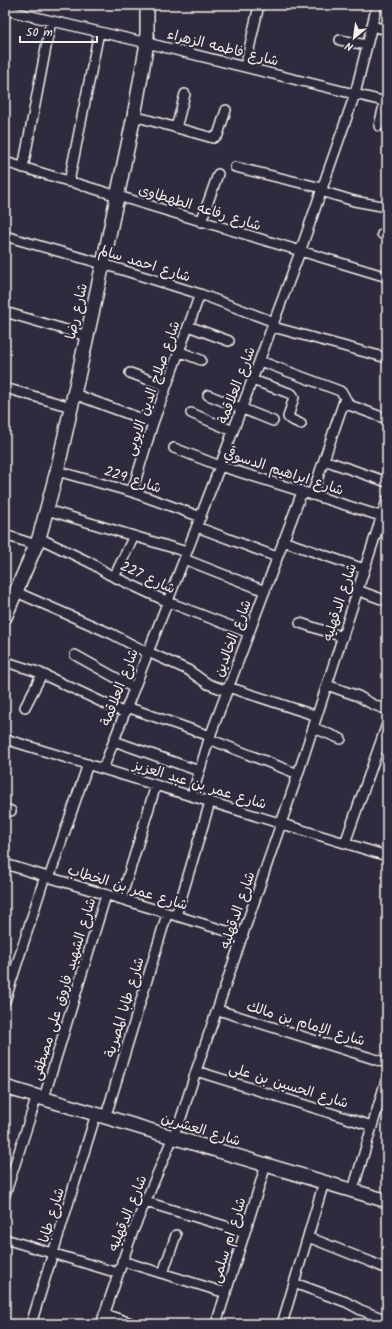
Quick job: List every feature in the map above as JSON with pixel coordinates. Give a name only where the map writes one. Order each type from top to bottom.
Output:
[{"type":"street","name":"شارع رضا","points":[[6,612],[38,542],[71,407],[134,116],[147,42],[147,5]]},
{"type":"street","points":[[245,67],[259,5]]},
{"type":"street","name":"شارع العلاقمة","points":[[103,769],[201,517],[300,252],[355,94],[377,5]]},
{"type":"street","name":"شارع فاطمه الزهراء","points":[[5,10],[147,42],[386,102]]},
{"type":"street","points":[[23,168],[51,21]]},
{"type":"street","points":[[372,26],[387,30]]},
{"type":"street","points":[[69,182],[99,32]]},
{"type":"street","points":[[340,40],[367,45]]},
{"type":"street","points":[[176,128],[185,94]]},
{"type":"street","points":[[379,126],[386,102]]},
{"type":"street","points":[[134,116],[215,138],[218,135],[226,110]]},
{"type":"street","name":"شارع رفاعه الطهطاوى","points":[[5,162],[387,277]]},
{"type":"street","points":[[236,166],[322,190],[354,201],[387,207]]},
{"type":"street","points":[[201,222],[218,174]]},
{"type":"street","name":"شارع احمد سالم","points":[[5,236],[200,294],[274,324],[387,358]]},
{"type":"street","name":"شارع صلاح الدين الايوبى","points":[[132,492],[153,423],[200,294]]},
{"type":"street","points":[[5,312],[87,336]]},
{"type":"street","points":[[188,326],[229,341]]},
{"type":"street","points":[[178,351],[201,360]]},
{"type":"street","points":[[260,362],[340,391],[351,406],[387,418]]},
{"type":"street","points":[[130,373],[166,386]]},
{"type":"street","points":[[252,380],[292,394],[294,397],[288,417],[290,420],[301,424]]},
{"type":"street","points":[[5,388],[71,407]]},
{"type":"street","points":[[74,394],[153,423]]},
{"type":"street","points":[[208,395],[273,421]]},
{"type":"street","points":[[312,495],[345,398]]},
{"type":"street","points":[[191,414],[233,431]]},
{"type":"street","name":"شارع ابراهيم الدسوقي","points":[[174,448],[220,466],[384,517]]},
{"type":"street","points":[[324,460],[387,482]]},
{"type":"street","name":"شارع 229","points":[[56,471],[132,492],[201,517]]},
{"type":"street","name":"شارع الخالدين","points":[[192,796],[209,737],[302,492]]},
{"type":"street","name":"شارع الدقهليه","points":[[101,1324],[122,1260],[175,1134],[282,824],[357,590],[384,517],[387,500]]},
{"type":"street","points":[[47,510],[134,536],[186,556],[265,591]]},
{"type":"street","points":[[197,527],[278,557]]},
{"type":"street","name":"شارع 227","points":[[5,535],[38,542],[91,563],[114,577],[168,602],[248,633]]},
{"type":"street","points":[[114,577],[134,536]]},
{"type":"street","points":[[283,542],[364,569]]},
{"type":"street","points":[[357,590],[384,600]]},
{"type":"street","points":[[16,592],[112,634],[148,653],[188,670],[208,684],[317,716]]},
{"type":"street","points":[[300,623],[342,637]]},
{"type":"street","points":[[75,655],[134,688]]},
{"type":"street","points":[[5,661],[42,674],[126,710],[209,737],[298,774]]},
{"type":"street","points":[[26,707],[42,674]]},
{"type":"street","points":[[327,685],[358,696],[387,710]]},
{"type":"street","points":[[345,843],[387,724]]},
{"type":"street","points":[[314,728],[340,739]]},
{"type":"street","name":"شارع عمر بن عبد العزيز","points":[[5,739],[387,856]]},
{"type":"street","points":[[114,742],[199,772]]},
{"type":"street","points":[[5,1001],[47,877],[88,764]]},
{"type":"street","points":[[121,899],[156,785]]},
{"type":"street","points":[[172,915],[210,802]]},
{"type":"street","name":"شارع عمر بن الخطاب","points":[[5,864],[243,936]]},
{"type":"street","name":"شارع الشهيد فاروق على مصطفى","points":[[5,1195],[42,1094],[106,895]]},
{"type":"street","name":"شارع طابا المصرية","points":[[102,1112],[172,915]]},
{"type":"street","name":"شارع الإمام بن مالك","points":[[218,1010],[387,1063]]},
{"type":"street","name":"شارع الحسين بن على","points":[[196,1071],[372,1126]]},
{"type":"street","points":[[355,1183],[387,1077]]},
{"type":"street","name":"شارع العشرين","points":[[5,1078],[42,1094]]},
{"type":"street","name":"شارع العشرين","points":[[5,1086],[42,1094],[175,1134],[387,1192]]},
{"type":"street","name":"شارع طابا","points":[[31,1324],[102,1112]]},
{"type":"street","name":"شارع العشرين","points":[[175,1134],[266,1165],[387,1201]]},
{"type":"street","name":"شارع ام سلمى","points":[[216,1324],[266,1165]]},
{"type":"street","points":[[283,1324],[324,1182]]},
{"type":"street","points":[[146,1202],[245,1232]]},
{"type":"street","points":[[163,1273],[176,1235]]},
{"type":"street","points":[[308,1237],[387,1269]]},
{"type":"street","points":[[5,1239],[118,1273]]},
{"type":"street","points":[[122,1260],[226,1292]]},
{"type":"street","points":[[294,1284],[346,1302],[361,1310],[387,1320]]},
{"type":"street","points":[[104,1314],[134,1324]]}]
